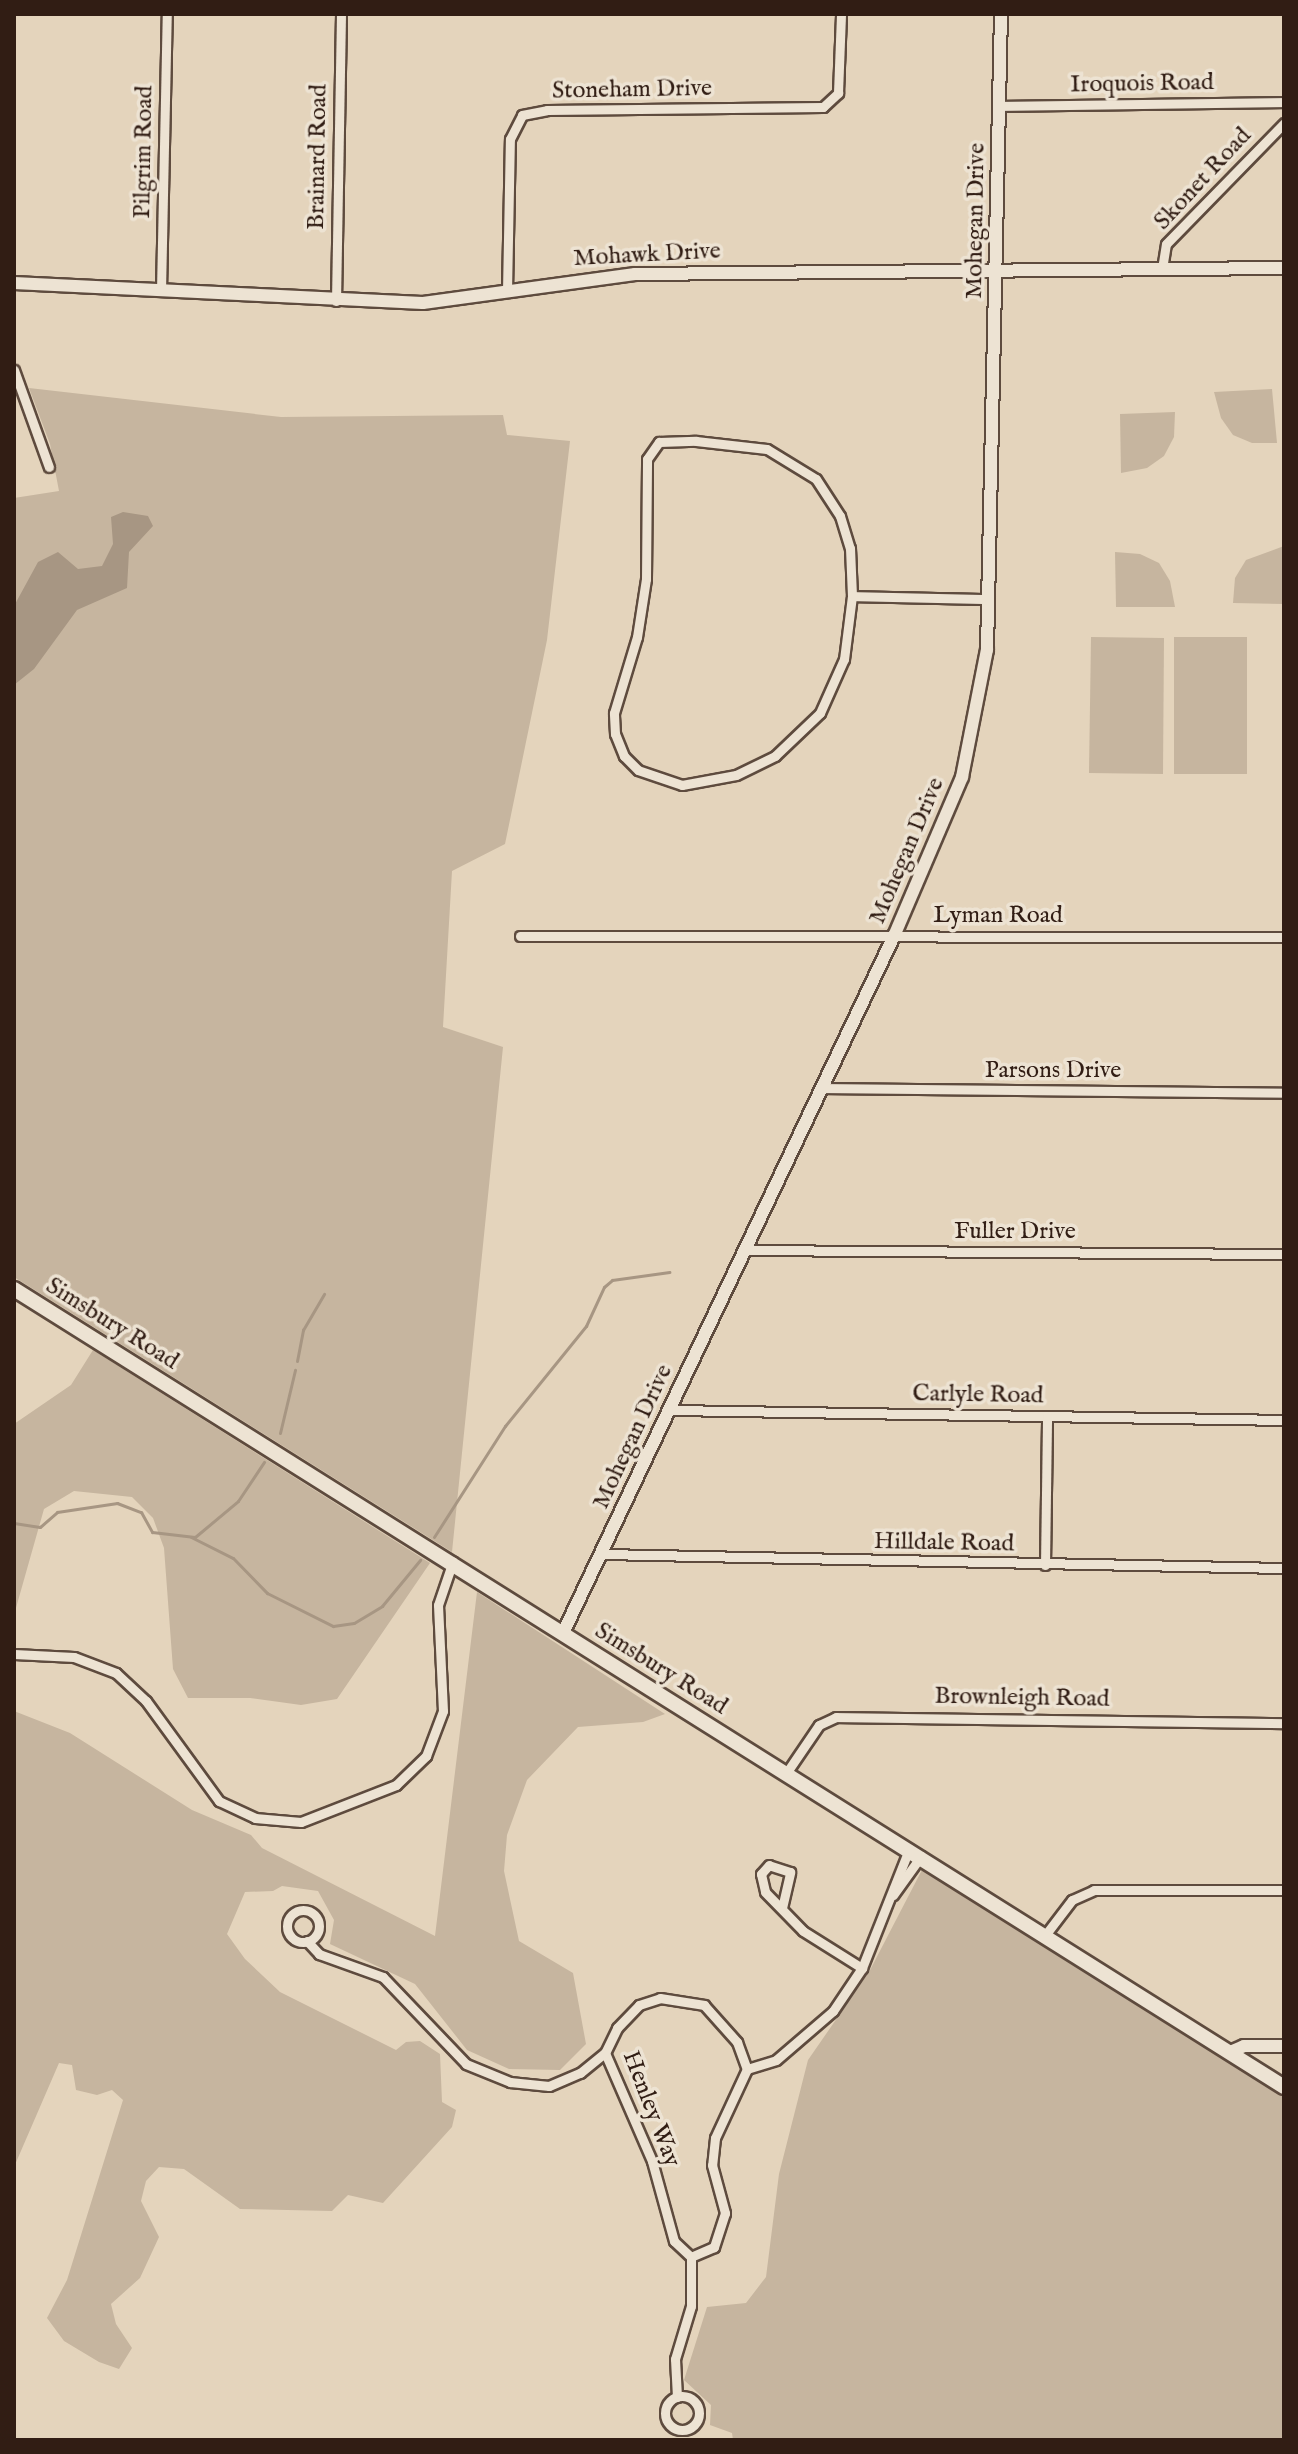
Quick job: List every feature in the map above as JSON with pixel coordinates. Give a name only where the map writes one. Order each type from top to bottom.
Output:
[{"type":"main road","name":"Simsbury Road","points":[[14,1289],[453,1561],[1284,2087]]},
{"type":"street","name":"Pilgrim Road","points":[[161,290],[167,14]]},
{"type":"street","name":"Brainard Road","points":[[336,301],[341,14]]},
{"type":"street","name":"Stoneham Drive","points":[[507,291],[510,139],[522,115],[547,110],[823,107],[836,98],[839,85],[841,14]]},
{"type":"street","name":"Mohegan Drive","points":[[563,1633],[894,936],[962,777],[978,714],[989,599],[1001,14]]},
{"type":"street","name":"Iroquois Road","points":[[1000,106],[1284,102]]},
{"type":"street","name":"Skonet Road","points":[[1162,269],[1166,244],[1284,123]]},
{"type":"street","name":"Mohawk Drive","points":[[14,283],[423,303],[635,274],[1284,268]]},
{"type":"street","points":[[14,370],[49,467]]},
{"type":"street","points":[[659,442],[732,442],[767,449],[795,462],[816,479],[840,516],[850,548],[852,596],[835,685],[820,713],[775,756],[736,775],[682,785],[649,775],[624,756],[614,713],[637,637],[651,514],[646,471],[652,448],[659,442]]},
{"type":"street","points":[[852,596],[989,599]]},
{"type":"street","name":"Lyman Road","points":[[520,936],[1284,937]]},
{"type":"street","name":"Parsons Drive","points":[[823,1088],[1284,1093]]},
{"type":"street","name":"Fuller Drive","points":[[745,1250],[1284,1254]]},
{"type":"street","name":"Carlyle Road","points":[[671,1410],[1284,1420]]},
{"type":"street","points":[[1045,1565],[1047,1416]]},
{"type":"street","name":"Hilldale Road","points":[[603,1554],[1284,1568]]},
{"type":"street","points":[[14,1654],[74,1657],[116,1673],[146,1701],[219,1801],[255,1818],[301,1822],[396,1785],[426,1756],[443,1711],[438,1605],[453,1561]]},
{"type":"street","name":"Brownleigh Road","points":[[787,1772],[819,1725],[836,1717],[1284,1723]]},
{"type":"street","points":[[747,2069],[776,2060],[802,2042],[833,2011],[862,1968],[915,1852]]},
{"type":"street","points":[[782,1908],[790,1872],[769,1865],[760,1883],[782,1908],[803,1931],[862,1968]]},
{"type":"street","points":[[1046,1934],[1072,1900],[1094,1890],[1284,1890]]},
{"type":"street","points":[[307,1941],[319,1954],[383,1977],[466,2064],[510,2082],[549,2086],[580,2073],[605,2053]]},
{"type":"street","name":"Henley Way","points":[[684,1999],[721,2018],[747,2069],[715,2138],[712,2165],[725,2213],[722,2231],[714,2247],[691,2257],[674,2241],[652,2161],[605,2053],[617,2028],[639,2005],[684,1999]]},
{"type":"street","points":[[1230,2052],[1244,2046],[1284,2046]]},
{"type":"street","points":[[677,2397],[675,2359],[691,2306],[691,2257]]},
{"type":"shaded area","points":[[29,388],[281,417],[503,415],[507,435],[570,441],[547,640],[505,844],[452,871],[443,1027],[503,1047],[452,1552],[14,1277],[14,498],[59,491],[50,444]]},
{"type":"shaded area","points":[[1272,389],[1277,443],[1252,443],[1233,435],[1221,418],[1214,392]]},
{"type":"shaded area","points":[[1175,412],[1174,437],[1164,456],[1147,468],[1121,473],[1120,414]]},
{"type":"shaded area","points":[[123,512],[148,516],[153,526],[129,552],[127,588],[77,610],[34,669],[14,685],[14,606],[38,562],[58,552],[78,569],[102,566],[113,544],[111,517]]},
{"type":"shaded area","points":[[1284,546],[1284,604],[1233,603],[1235,578],[1246,560]]},
{"type":"shaded area","points":[[1115,552],[1140,554],[1159,563],[1170,581],[1175,607],[1116,607]]},
{"type":"shaded area","points":[[1091,637],[1164,638],[1163,774],[1089,773]]},
{"type":"shaded area","points":[[1174,637],[1247,637],[1247,774],[1174,774]]},
{"type":"shaded area","points":[[93,1350],[430,1563],[337,1699],[301,1705],[250,1698],[188,1698],[173,1669],[164,1548],[153,1518],[132,1497],[74,1491],[44,1509],[14,1615],[14,1424],[71,1385]]},
{"type":"shaded area","points":[[477,1592],[665,1714],[643,1722],[578,1727],[527,1780],[507,1835],[504,1871],[519,1941],[573,1973],[586,2044],[560,2070],[509,2069],[467,2050],[415,1984],[330,1944],[334,1920],[318,1891],[282,1886],[273,1891],[245,1892],[227,1934],[245,1959],[280,1992],[396,2050],[406,2042],[420,2041],[440,2054],[442,2102],[456,2110],[452,2127],[383,2203],[348,2195],[332,2211],[240,2209],[184,2169],[159,2167],[146,2181],[141,2201],[159,2237],[140,2278],[111,2304],[116,2324],[132,2348],[119,2369],[99,2362],[64,2341],[47,2318],[67,2280],[123,2100],[112,2090],[97,2095],[76,2090],[72,2065],[59,2063],[14,2167],[14,1711],[70,1733],[192,1810],[251,1835],[262,1848],[435,1936]]},
{"type":"shaded area","points":[[924,1866],[1284,2097],[1284,2440],[733,2440],[732,2433],[710,2425],[711,2405],[684,2380],[707,2307],[746,2303],[766,2277],[779,2174],[808,2060],[869,1972]]},
{"type":"waterway","points":[[434,1537],[505,1426],[586,1326],[604,1287],[612,1280],[669,1272]]},
{"type":"waterway","points":[[297,1361],[303,1330],[324,1294]]},
{"type":"waterway","points":[[280,1433],[295,1370]]},
{"type":"waterway","points":[[14,1523],[40,1527],[57,1512],[117,1503],[141,1512],[152,1532],[195,1537],[238,1501],[264,1462]]},
{"type":"waterway","points":[[191,1537],[233,1558],[267,1593],[333,1626],[354,1623],[382,1606],[420,1560]]}]
